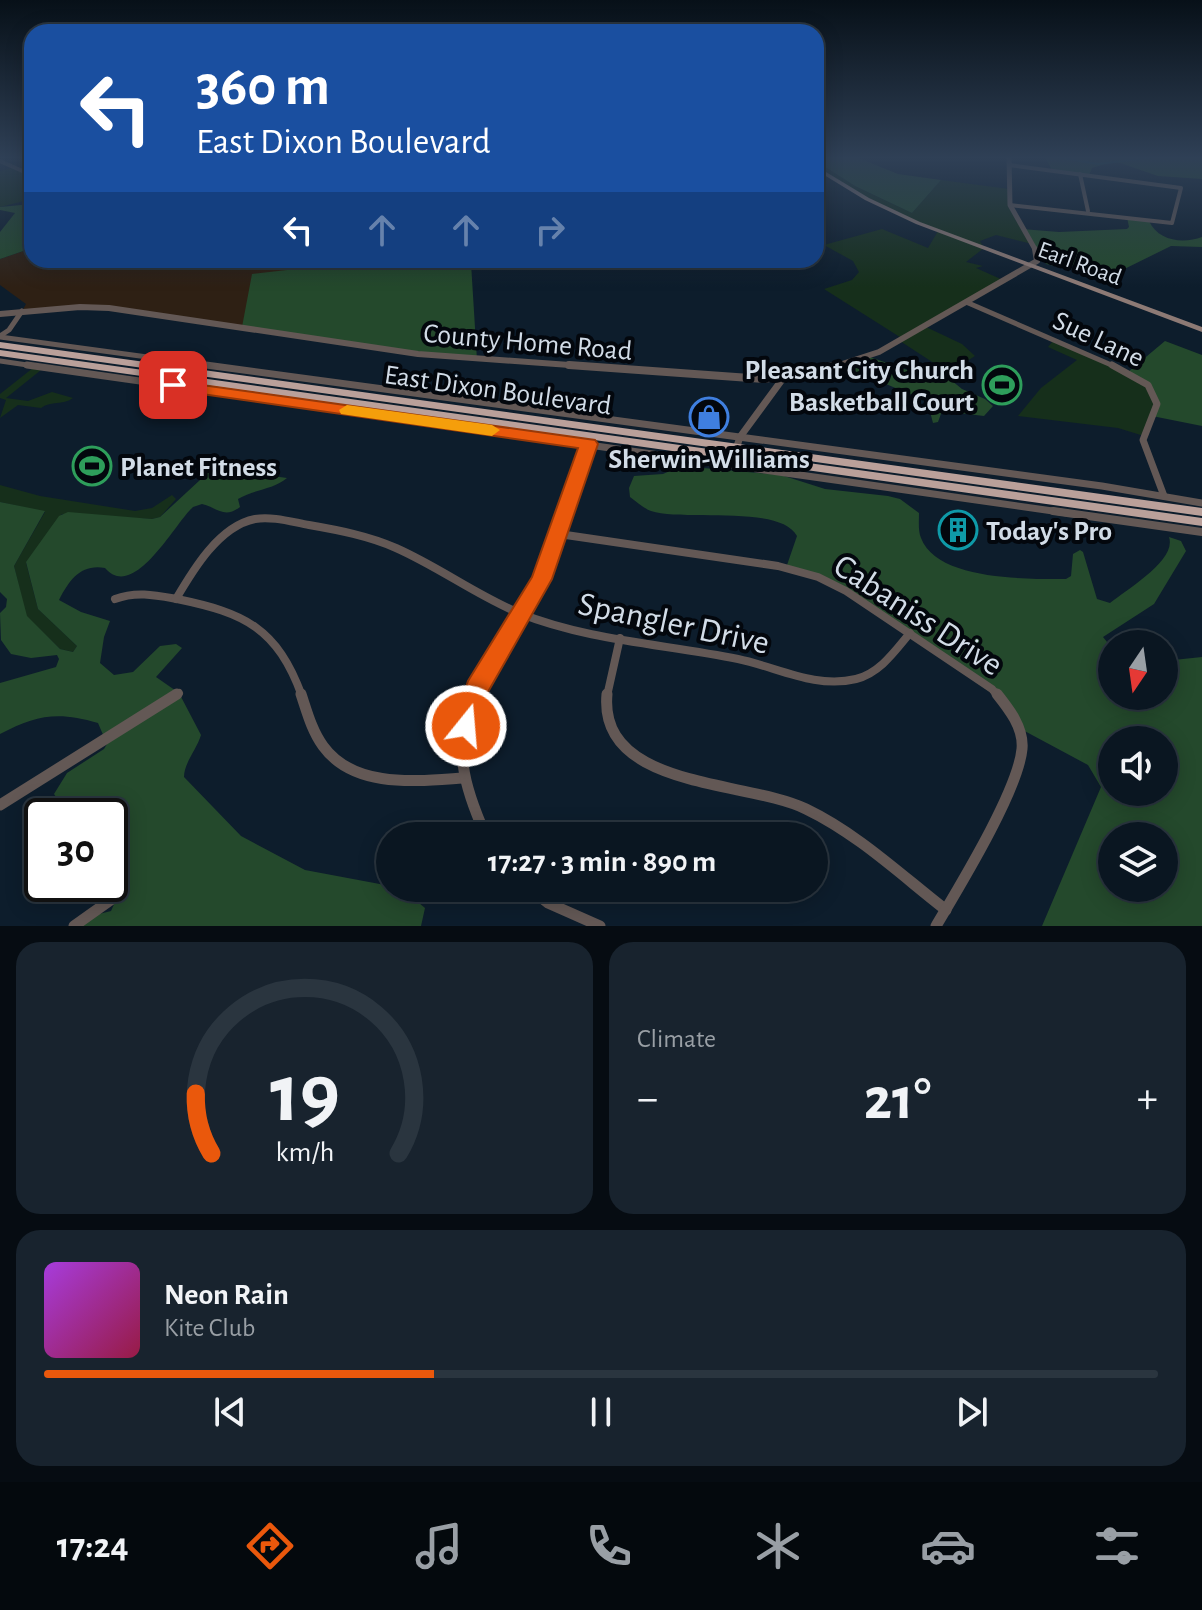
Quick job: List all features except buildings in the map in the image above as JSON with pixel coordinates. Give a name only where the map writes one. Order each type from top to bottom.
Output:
[{"type":"highway","name":"East Dixon Boulevard","points":[[0,345],[903,478],[1002,497],[1202,522]]},
{"type":"highway","name":"East Dixon Boulevard","points":[[0,353],[234,390],[739,442],[988,475],[1202,512]]},
{"type":"highway","points":[[903,478],[921,476],[987,485],[988,475]]},
{"type":"highway","points":[[1002,497],[1005,488],[1090,499],[1115,497]]},
{"type":"main road","name":"Earl Road","points":[[874,200],[897,213],[1028,266],[1202,330]]},
{"type":"street","points":[[1010,200],[1039,256],[1028,266]]},
{"type":"street","points":[[1086,200],[1088,211]]},
{"type":"street","points":[[1010,205],[1088,211],[1172,223],[1179,200]]},
{"type":"street","name":"County Home Road","points":[[0,314],[109,308],[446,357],[735,379],[784,377],[823,370],[879,352],[1028,266]]},
{"type":"street","name":"Sue Lane","points":[[966,302],[1128,372],[1148,385],[1157,404],[1143,440],[1164,496]]},
{"type":"street","points":[[0,336],[9,330],[22,311]]},
{"type":"street","name":"East Dixon Boulevard","points":[[0,336],[527,422],[589,444],[1002,497],[1202,532]]},
{"type":"street","name":"East Dixon Boulevard","points":[[0,361],[234,390],[739,442]]},
{"type":"street","points":[[739,442],[784,377]]},
{"type":"street","points":[[479,822],[470,805],[463,778],[462,744],[477,689],[542,579],[589,444]]},
{"type":"street","name":"East Dixon Boulevard","points":[[988,475],[1202,503]]},
{"type":"street","name":"Spangler Drive","points":[[176,599],[229,531],[247,521],[268,519],[349,533],[381,542],[473,592],[523,614],[620,638],[744,660],[814,680],[832,682],[866,676],[884,663],[910,633]]},
{"type":"street","name":"Cabaniss Drive","points":[[559,534],[793,570],[834,585],[991,688],[1013,715],[1021,740],[1020,763],[936,926]]},
{"type":"street","points":[[115,599],[134,592],[232,611],[252,621],[275,640],[297,683],[317,738],[340,762],[388,781],[463,778]]},
{"type":"street","points":[[620,638],[605,704],[608,722],[622,747],[644,763],[664,770],[770,794],[821,816],[946,910]]},
{"type":"street","points":[[0,805],[179,693]]},
{"type":"street","points":[[74,926],[108,902]]},
{"type":"street","points":[[547,902],[600,926]]},
{"type":"shaded area","points":[[24,251],[24,268],[319,268],[242,327],[109,308],[22,311],[26,304],[0,285],[0,259]]},
{"type":"green space","points":[[0,200],[24,200],[24,201],[0,207]]},
{"type":"green space","points":[[872,200],[885,200],[912,213],[923,200],[1010,200],[1032,244],[996,235],[980,241],[984,248],[966,262],[983,266],[976,268],[1003,280],[926,327],[962,344],[975,356],[956,368],[962,372],[946,371],[900,341],[903,339],[824,289],[852,280],[859,272],[853,261],[824,245],[882,229],[928,248],[938,231]]},
{"type":"green space","points":[[885,200],[923,200],[912,213]]},
{"type":"green space","points":[[24,205],[24,251],[0,259],[0,232],[15,213],[0,210],[0,207]]},
{"type":"green space","points":[[1127,217],[1149,221],[1158,233],[1172,239],[1202,237],[1202,247],[1171,246],[1100,281],[1097,280],[1097,272],[1080,265],[1059,267],[1046,264],[1022,229],[1059,232],[1127,229]]},
{"type":"green space","points":[[304,268],[471,268],[477,360],[242,327],[252,274]]},
{"type":"green space","points":[[1053,341],[1141,379],[1156,398],[1144,436],[1118,428],[1018,416],[1041,388],[1077,360],[1048,347]]},
{"type":"green space","points":[[1165,341],[1202,355],[1202,426],[1152,416],[1153,396],[1128,372]]},
{"type":"green space","points":[[867,356],[913,372],[932,369],[941,372],[962,389],[993,406],[984,416],[942,411],[938,422],[933,423],[928,404],[922,399],[840,365]]},
{"type":"green space","points":[[33,368],[41,370],[6,398],[28,401],[52,392],[73,398],[41,408],[18,405],[0,418],[6,400],[0,398],[0,394]]},
{"type":"green space","points":[[681,466],[781,475],[825,489],[900,499],[919,513],[921,538],[930,552],[945,563],[986,575],[1066,579],[1071,576],[1073,554],[1080,550],[1097,599],[1110,603],[1158,564],[1166,555],[1169,537],[1181,541],[1186,551],[1154,604],[1114,630],[1098,630],[1098,710],[1178,710],[1178,660],[1202,657],[1202,926],[1042,926],[1098,794],[1098,806],[1178,806],[1178,726],[1098,726],[1098,782],[1088,765],[1019,728],[1004,702],[846,591],[786,568],[797,536],[787,526],[752,517],[666,514],[648,510],[630,497],[629,488],[634,476],[663,474]]},
{"type":"green space","points":[[213,468],[287,478],[238,499],[240,507],[230,512],[221,512],[202,504],[193,507],[141,568],[128,575],[116,576],[105,568],[89,568],[72,580],[59,600],[81,612],[110,621],[100,663],[114,675],[133,672],[160,646],[176,644],[182,648],[156,677],[179,693],[201,735],[184,777],[241,836],[305,870],[376,883],[376,902],[418,902],[425,908],[421,926],[74,926],[87,917],[111,911],[115,902],[128,902],[128,798],[57,798],[54,794],[67,773],[104,749],[107,744],[98,723],[71,717],[48,717],[0,734],[0,683],[56,667],[59,659],[57,655],[31,658],[11,654],[1,640],[0,613],[6,607],[7,599],[0,592],[0,502],[45,511],[14,566],[27,616],[60,649],[73,652],[77,646],[38,609],[26,562],[59,516],[68,512],[152,519],[160,517]]},
{"type":"green space","points":[[0,485],[40,496],[135,511],[152,508],[172,495],[176,499],[160,517],[152,519],[62,514],[26,563],[38,609],[77,646],[73,652],[60,649],[26,616],[14,566],[45,512],[0,502]]},
{"type":"slow traffic","points":[[347,410],[492,430]]},
{"type":"place","name":"Pleasant City Church Basketball Court","points":[[1002,385]]},
{"type":"place","name":"Sherwin-Williams","points":[[709,417]]},
{"type":"place","name":"Planet Fitness","points":[[92,466]]},
{"type":"place","name":"Today's Pro","points":[[958,530]]},
{"type":"route","points":[[173,385],[589,444],[542,579],[477,689],[466,726]]}]
